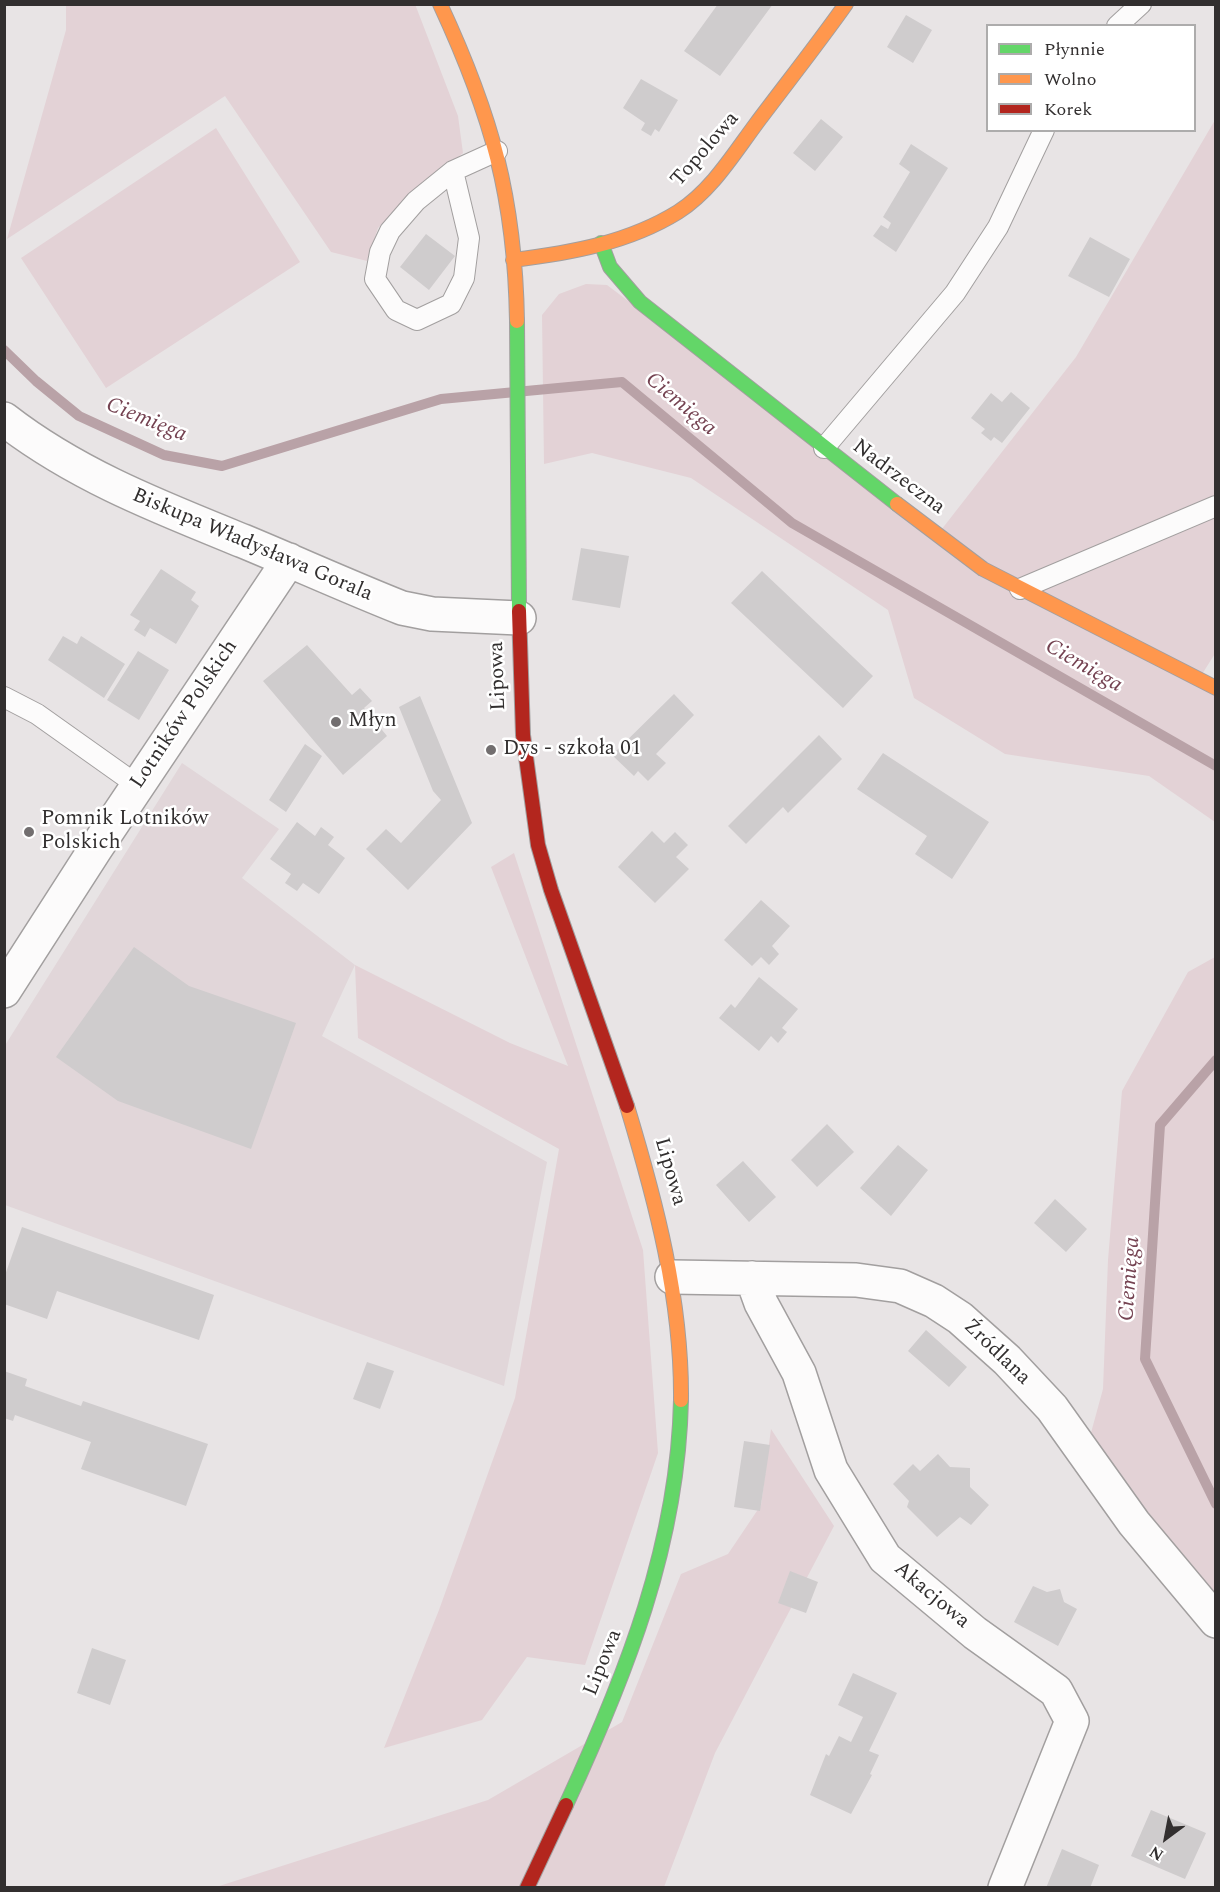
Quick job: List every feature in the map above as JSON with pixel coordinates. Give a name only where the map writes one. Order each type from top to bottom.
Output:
[{"type":"street","name":"Lipowa","points":[[440,4],[471,73],[506,186],[518,332],[519,618],[525,766],[535,829],[544,866],[612,1058],[644,1159],[672,1277],[681,1362],[678,1464],[667,1539],[650,1601],[622,1679],[527,1887]]},
{"type":"street","name":"Topolowa","points":[[513,260],[552,255],[648,228],[696,197],[726,164],[846,4]]},
{"type":"street","name":"Nadrzeczna","points":[[601,243],[610,267],[640,302],[824,448],[983,568],[1020,590],[1215,688]]},
{"type":"street","name":"Biskupa Władysława Gorala","points":[[4,419],[28,437],[97,479],[148,503],[402,608],[432,614],[519,618]]},
{"type":"street","name":"Lotników Polskich","points":[[4,991],[137,785],[289,560]]},
{"type":"street","name":"Źródlana","points":[[672,1277],[856,1280],[900,1286],[934,1301],[960,1318],[1006,1360],[1052,1408],[1134,1522],[1215,1621]]},
{"type":"street","name":"Akacjowa","points":[[752,1278],[761,1303],[798,1373],[831,1470],[885,1558],[975,1633],[1056,1691],[1072,1721],[1005,1887]]},
{"type":"lane","points":[[1119,24],[1141,4]]},
{"type":"lane","points":[[824,448],[955,293],[998,227],[1043,132]]},
{"type":"lane","points":[[453,171],[469,238],[464,278],[451,304],[417,320],[396,310],[375,279],[380,252],[390,231],[416,201],[453,171],[497,151]]},
{"type":"lane","points":[[1020,590],[1215,506]]},
{"type":"lane","points":[[4,697],[37,714],[137,785]]},
{"type":"shaded area","points":[[415,4],[458,116],[463,153],[378,228],[367,261],[331,252],[225,96],[7,239],[66,30],[66,5]]},
{"type":"shaded area","points":[[1215,120],[1216,652],[1199,679],[1215,688],[1215,822],[1149,776],[1005,754],[914,698],[888,610],[691,478],[592,453],[544,464],[542,315],[559,294],[586,284],[607,285],[938,534],[1076,357]]},
{"type":"shaded area","points":[[216,128],[300,262],[106,388],[21,258]]},
{"type":"shaded area","points":[[182,763],[279,829],[242,878],[355,965],[322,1036],[547,1162],[504,1386],[5,1205],[4,1047]]},
{"type":"shaded area","points":[[514,853],[643,1250],[658,1453],[585,1665],[527,1657],[482,1720],[384,1748],[439,1610],[515,1398],[559,1149],[358,1038],[355,965],[510,1043],[568,1066],[491,867]]},
{"type":"shaded area","points":[[1215,957],[1215,1621],[1086,1451],[1103,1389],[1108,1260],[1122,1091],[1188,972]]},
{"type":"shaded area","points":[[771,1429],[834,1526],[715,1753],[664,1887],[213,1888],[488,1800],[622,1722],[681,1574],[728,1554],[761,1505]]},
{"type":"building","points":[[718,4],[773,4],[720,76],[684,51]]},
{"type":"building","points":[[906,15],[932,30],[913,63],[887,47]]},
{"type":"building","points":[[641,79],[678,100],[659,132],[655,129],[651,136],[641,130],[645,123],[623,108]]},
{"type":"building","points":[[821,119],[843,137],[815,171],[793,153]]},
{"type":"building","points":[[911,144],[948,168],[896,252],[873,236],[881,225],[888,229],[891,223],[883,217],[910,172],[899,164]]},
{"type":"building","points":[[426,234],[455,256],[429,290],[400,267]]},
{"type":"building","points":[[1090,237],[1130,259],[1109,297],[1068,276]]},
{"type":"building","points":[[1011,392],[1030,408],[1002,443],[994,437],[991,441],[981,433],[985,429],[971,418],[991,393],[1002,402]]},
{"type":"building","points":[[581,548],[629,556],[620,608],[572,600]]},
{"type":"building","points":[[161,569],[196,592],[191,600],[199,606],[176,644],[150,628],[145,637],[134,630],[140,621],[130,615]]},
{"type":"building","points":[[762,571],[873,676],[843,708],[731,603]]},
{"type":"building","points":[[63,636],[77,644],[81,636],[125,664],[104,698],[48,660]]},
{"type":"building","name":"Młyn","points":[[307,645],[352,695],[360,688],[372,701],[364,708],[387,736],[343,775],[263,681]]},
{"type":"building","points":[[138,651],[169,670],[139,720],[107,700]]},
{"type":"building","points":[[674,694],[694,715],[656,754],[666,763],[648,781],[638,771],[634,776],[612,755]]},
{"type":"building","points":[[420,696],[472,823],[408,890],[366,849],[386,829],[401,843],[441,800],[433,791],[399,707]]},
{"type":"building","points":[[819,735],[842,759],[788,813],[783,807],[746,844],[728,826]]},
{"type":"building","points":[[305,744],[322,756],[286,812],[269,800]]},
{"type":"building","points":[[883,753],[989,822],[952,879],[915,854],[927,836],[857,789]]},
{"type":"building","points":[[297,822],[315,836],[321,827],[334,837],[328,845],[345,858],[319,894],[303,883],[297,891],[285,883],[291,874],[270,859]]},
{"type":"building","points":[[652,831],[664,843],[675,832],[688,845],[676,857],[689,869],[655,903],[618,867]]},
{"type":"building","points":[[761,900],[790,926],[772,946],[779,954],[769,965],[761,957],[752,966],[724,940]]},
{"type":"building","points":[[134,947],[189,986],[296,1023],[251,1149],[118,1101],[56,1057]]},
{"type":"building","points":[[759,977],[798,1009],[782,1028],[787,1032],[778,1043],[771,1036],[759,1051],[719,1018],[731,1004],[735,1008]]},
{"type":"building","points":[[827,1124],[854,1152],[817,1187],[791,1160]]},
{"type":"building","points":[[898,1145],[928,1170],[891,1216],[860,1188]]},
{"type":"building","points":[[743,1161],[776,1197],[749,1222],[716,1185]]},
{"type":"building","points":[[1055,1199],[1087,1229],[1066,1252],[1034,1223]]},
{"type":"building","points":[[22,1227],[214,1295],[199,1340],[57,1291],[47,1319],[4,1304],[4,1278]]},
{"type":"building","points":[[926,1330],[967,1367],[949,1387],[908,1351]]},
{"type":"building","points":[[367,1362],[394,1371],[380,1409],[353,1399]]},
{"type":"building","points":[[4,1371],[27,1379],[25,1386],[81,1406],[83,1401],[208,1444],[186,1506],[81,1469],[91,1442],[15,1415],[13,1421],[4,1418]]},
{"type":"building","points":[[744,1441],[770,1445],[760,1511],[734,1507]]},
{"type":"building","points":[[938,1454],[950,1467],[970,1468],[970,1487],[989,1505],[971,1525],[960,1517],[937,1537],[907,1507],[909,1501],[893,1484],[913,1464],[920,1471]]},
{"type":"building","points":[[790,1571],[818,1582],[806,1613],[778,1603]]},
{"type":"building","points":[[1033,1586],[1047,1592],[1060,1589],[1064,1602],[1077,1609],[1058,1646],[1014,1622]]},
{"type":"building","points":[[92,1648],[126,1660],[110,1705],[77,1693]]},
{"type":"building","points":[[853,1673],[897,1693],[869,1751],[879,1755],[870,1774],[872,1775],[851,1814],[810,1795],[826,1754],[829,1756],[839,1736],[851,1742],[863,1717],[838,1705]]},
{"type":"building","points":[[1151,1810],[1206,1833],[1185,1879],[1131,1856]]},
{"type":"building","points":[[1062,1849],[1099,1865],[1090,1888],[1046,1888]]},
{"type":"waterway","name":"Ciemięga","points":[[4,350],[36,381],[79,416],[164,455],[222,466],[441,399],[622,382],[792,523],[1216,766]]},
{"type":"waterway","name":"Ciemięga","points":[[1216,1060],[1160,1125],[1145,1359],[1216,1504]]},
{"type":"traffic: fast","points":[[601,243],[610,267],[640,302],[897,504]]},
{"type":"traffic: fast","points":[[517,321],[519,611]]},
{"type":"traffic: fast","points":[[566,1805],[609,1707],[645,1608],[670,1506],[678,1454],[681,1400]]},
{"type":"traffic: slow","points":[[440,4],[474,83],[497,158],[511,235],[517,321]]},
{"type":"traffic: slow","points":[[513,260],[577,250],[619,239],[659,223],[690,203],[721,172],[846,4]]},
{"type":"traffic: slow","points":[[897,504],[983,569],[1216,688]]},
{"type":"traffic: slow","points":[[627,1106],[648,1178],[672,1288],[677,1325],[681,1400]]},
{"type":"traffic: jam","points":[[519,611],[523,735],[538,845],[551,890],[627,1106]]},
{"type":"traffic: jam","points":[[527,1888],[566,1805]]},
{"type":"place","name":"Młyn","points":[[336,722]]},
{"type":"place","name":"Dys - szkoła 01","points":[[491,750]]},
{"type":"place","name":"Pomnik Lotników Polskich","points":[[29,832]]}]
